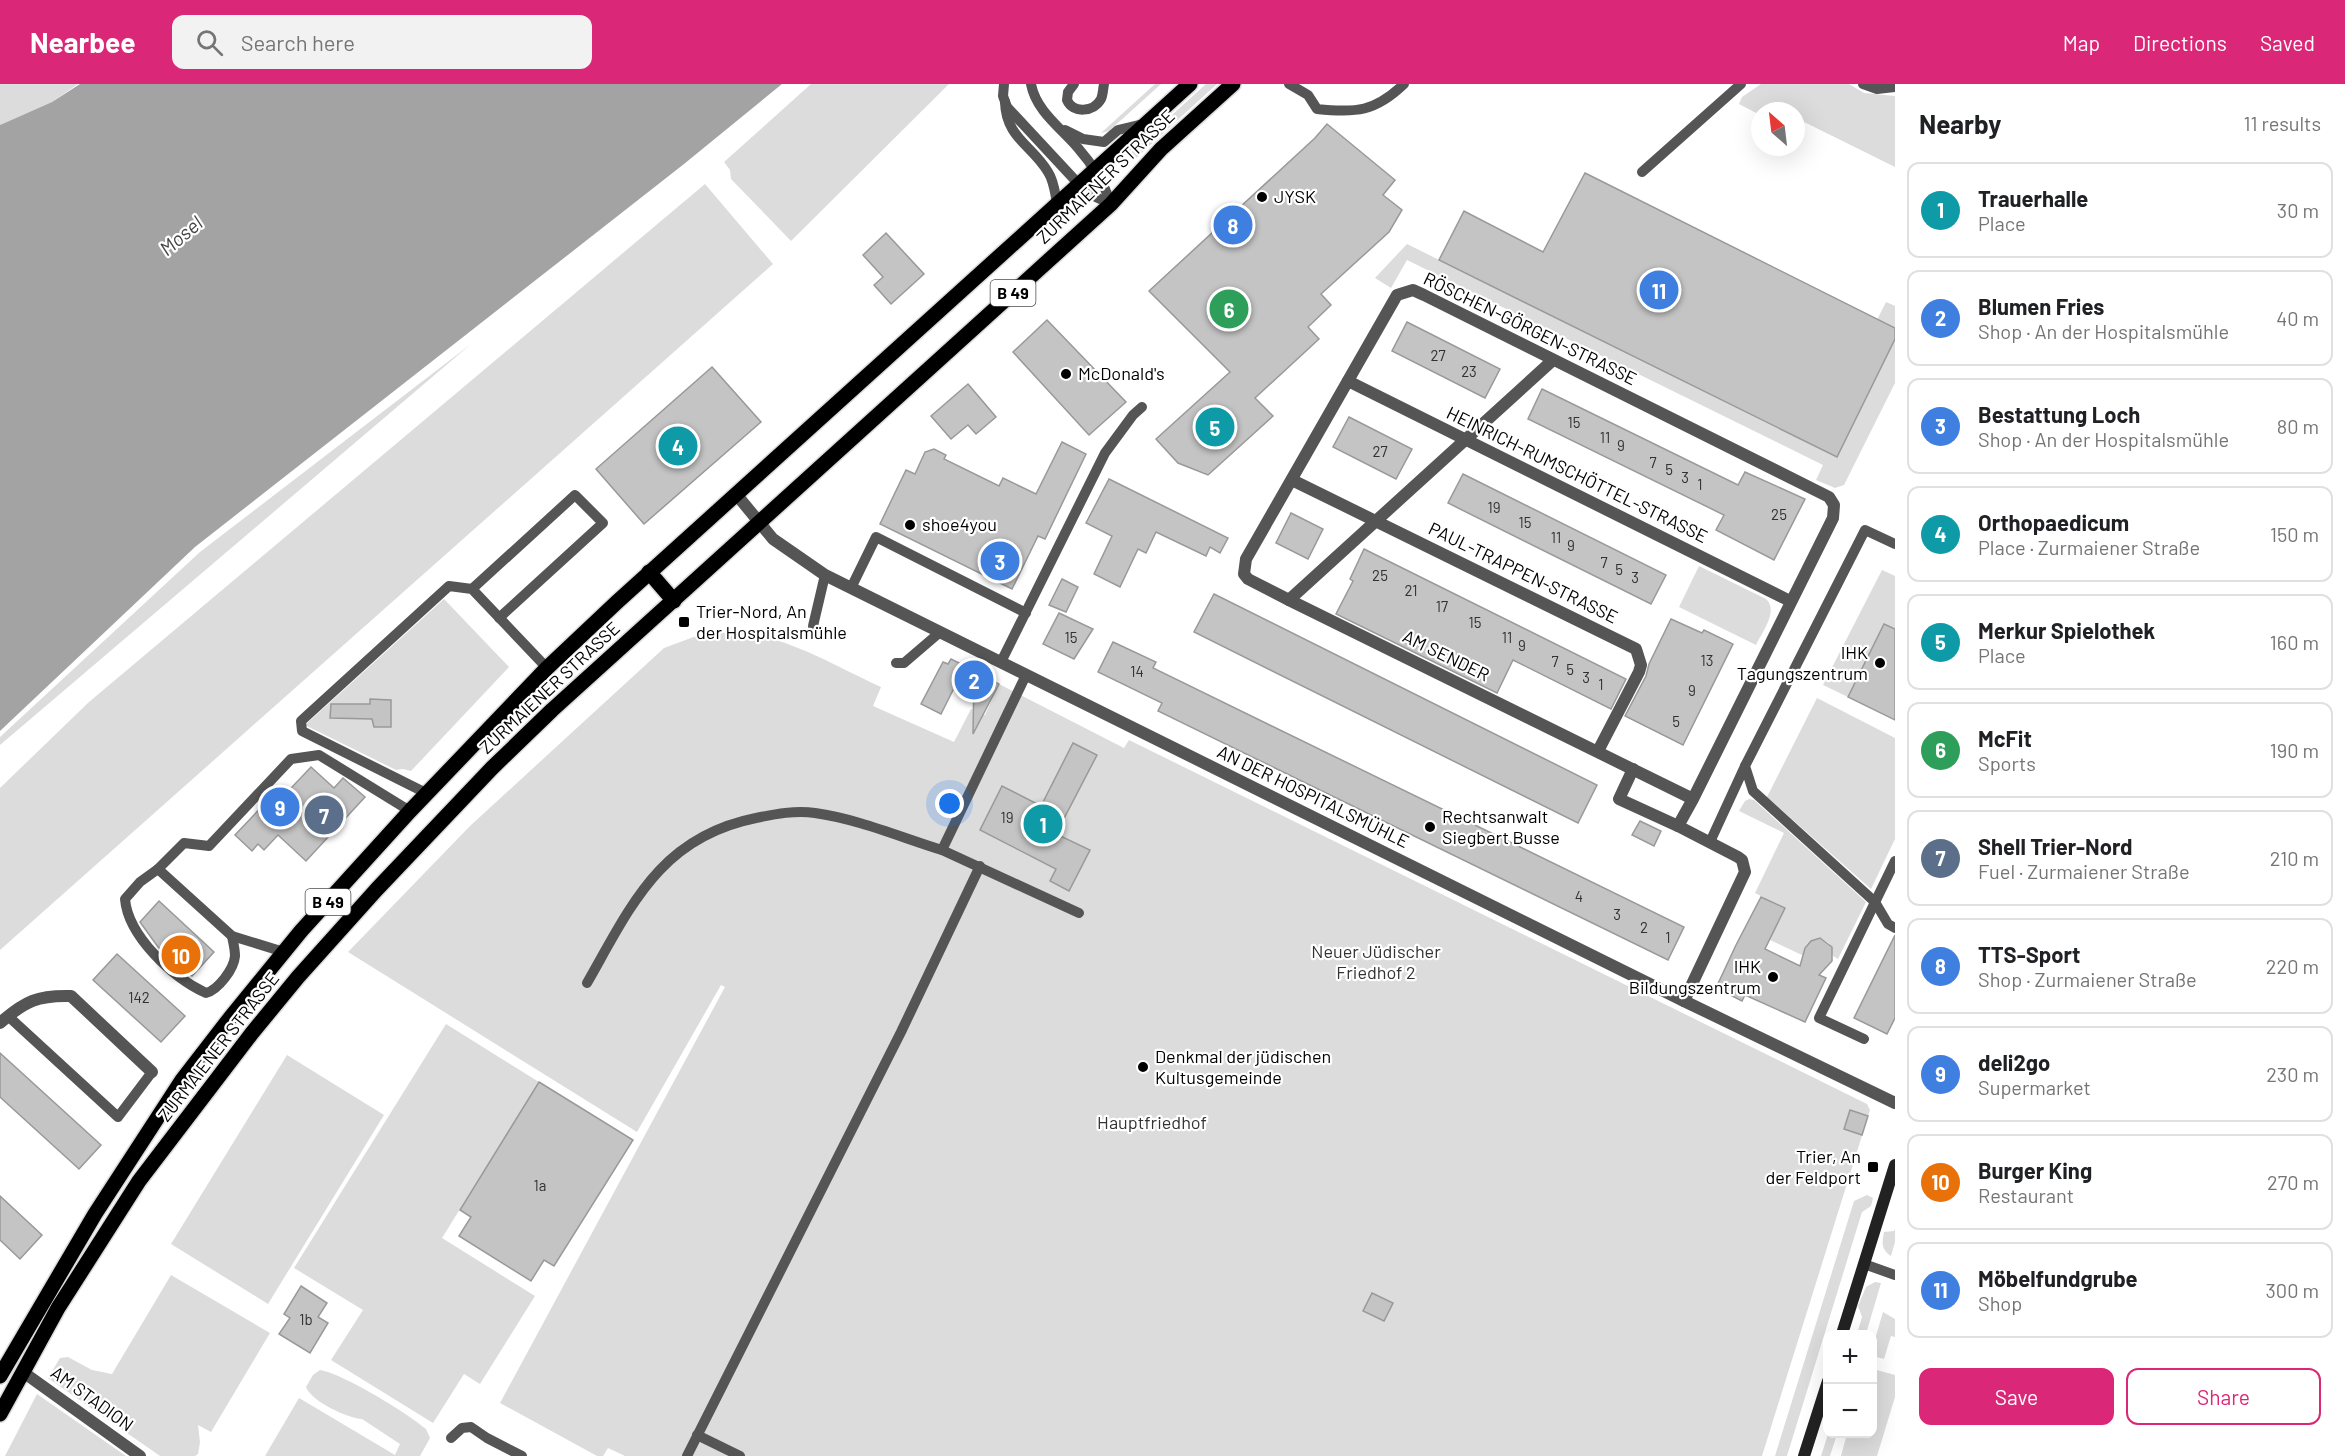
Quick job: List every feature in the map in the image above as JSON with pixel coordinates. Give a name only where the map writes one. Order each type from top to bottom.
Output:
[{"type":"main road","name":"ZURMAIENER STRASSE","points":[[0,1376],[95,1214],[182,1080],[284,952],[410,811],[547,668],[649,572],[1190,84]]},
{"type":"main road","name":"ZURMAIENER STRASSE","points":[[0,1414],[58,1308],[139,1181],[252,1033],[298,977],[377,889],[500,760],[552,710],[1112,204],[1161,149],[1233,84]]},
{"type":"main road","points":[[649,572],[674,601]]},
{"type":"main road","points":[[1843,1330],[1895,1165]]},
{"type":"main road","points":[[1804,1456],[1826,1384]]},
{"type":"street","name":"RÖSCHEN-GÖRGEN-STRASSE","points":[[1244,574],[1243,567],[1246,559],[1393,300],[1397,294],[1413,290],[1819,490],[1829,497],[1834,504],[1833,518],[1790,601]]},
{"type":"street","points":[[1289,600],[1553,360]]},
{"type":"street","name":"HEINRICH-RUMSCHÖTTEL-STRASSE","points":[[1348,381],[1790,601]]},
{"type":"street","name":"PAUL-TRAPPEN-STRASSE","points":[[1292,480],[1636,649],[1640,657],[1639,672],[1599,751]]},
{"type":"street","name":"AN DER HOSPITALSMÜHLE","points":[[736,494],[774,539],[825,575],[1895,1103]]},
{"type":"street","name":"AM SENDER","points":[[1244,574],[1248,579],[1289,600],[1693,799]]},
{"type":"street","points":[[1678,826],[1790,601]]},
{"type":"street","points":[[1633,769],[1619,800],[1738,856],[1742,860],[1745,872],[1684,1000]]},
{"type":"street","name":"ZURMAIENER STRASSE","points":[[4,1019],[30,1000],[49,996],[71,996],[152,1072]]},
{"type":"street","name":"AM STADION","points":[[23,1372],[140,1456]]},
{"type":"lane","points":[[1004,84],[1002,90],[1005,114],[1017,137],[1048,170],[1053,181],[1057,203]]},
{"type":"lane","points":[[1032,84],[1038,104],[1079,148],[1104,184],[1112,204]]},
{"type":"lane","points":[[1074,84],[1068,92],[1067,100],[1071,107],[1082,110],[1099,102],[1104,84]]},
{"type":"lane","points":[[1290,85],[1303,84]]},
{"type":"lane","points":[[1290,85],[1308,95],[1317,109],[1349,112],[1375,106],[1390,97],[1404,84]]},
{"type":"lane","points":[[1642,172],[1741,84]]},
{"type":"lane","points":[[1863,84],[1877,89],[1895,87]]},
{"type":"lane","points":[[1005,102],[1087,193],[1112,204]]},
{"type":"lane","points":[[1057,126],[1083,139],[1104,142],[1118,130],[1147,123]]},
{"type":"lane","points":[[1001,662],[1105,453],[1142,407]]},
{"type":"lane","points":[[472,589],[575,495],[603,523],[499,618]]},
{"type":"lane","points":[[1710,842],[1745,766],[1865,530],[1895,544]]},
{"type":"lane","points":[[851,588],[876,537],[1026,613]]},
{"type":"lane","points":[[813,626],[825,575]]},
{"type":"lane","points":[[426,794],[302,731],[301,721],[449,586],[472,589],[547,668]]},
{"type":"lane","points":[[896,663],[904,663],[939,633]]},
{"type":"lane","points":[[942,850],[1026,675]]},
{"type":"lane","points":[[232,936],[235,958],[225,977],[213,991],[206,993],[191,986],[143,943],[131,925],[126,911],[125,898],[140,882],[159,869],[184,843],[208,846],[291,759],[320,755],[410,811]]},
{"type":"lane","points":[[1745,766],[1753,791],[1875,902],[1888,924],[1895,928]]},
{"type":"lane","points":[[587,983],[622,922],[656,872],[674,855],[722,828],[746,820],[773,815],[813,812],[942,850],[1079,913]]},
{"type":"lane","points":[[1864,1039],[1819,1018],[1895,861]]},
{"type":"lane","points":[[687,1456],[901,1032],[980,866]]},
{"type":"lane","points":[[159,869],[232,936],[284,952]]},
{"type":"lane","points":[[4,1019],[118,1117],[152,1072]]},
{"type":"lane","points":[[1863,1264],[1895,1275]]},
{"type":"lane","points":[[451,1438],[462,1428],[471,1428],[522,1456]]},
{"type":"lane","points":[[697,1435],[740,1456]]},
{"type":"green space","points":[[0,84],[78,84],[52,102],[0,125]]},
{"type":"green space","points":[[811,84],[949,84],[791,241],[731,179],[730,170],[724,162]]},
{"type":"green space","points":[[1155,84],[1161,84],[1109,131],[1101,133]]},
{"type":"green space","points":[[1206,84],[1217,84],[1134,160],[1127,156]]},
{"type":"green space","points":[[1761,84],[1849,84],[1864,93],[1895,96],[1895,167],[1805,122],[1805,102],[1751,102],[1751,110],[1739,104],[1742,97]]},
{"type":"green space","points":[[705,184],[773,264],[0,950],[0,788],[89,702]]},
{"type":"green space","points":[[1407,244],[1836,457],[1895,339],[1895,383],[1844,485],[1835,488],[1816,480],[1823,465],[1407,260],[1391,288],[1375,278]]},
{"type":"green space","points":[[1886,302],[1895,306],[1895,328],[1877,320]]},
{"type":"green space","points":[[471,344],[0,745],[0,737],[200,552]]},
{"type":"green space","points":[[1699,566],[1766,599],[1770,604],[1768,622],[1756,645],[1679,607]]},
{"type":"green space","points":[[1882,570],[1895,576],[1895,629],[1884,624],[1848,697],[1823,685]]},
{"type":"green space","points":[[444,599],[509,667],[411,771],[396,770],[305,725]],"holes":[[[371,699],[391,700],[391,727],[374,727],[372,719],[358,719],[359,705],[370,704]]]},
{"type":"green space","name":"Hauptfriedhof","points":[[734,632],[753,634],[791,645],[881,687],[873,706],[954,742],[971,709],[985,715],[999,684],[1124,748],[1129,740],[1867,1104],[1870,1110],[1762,1456],[625,1456],[608,1448],[603,1456],[597,1456],[500,1403],[725,987],[721,985],[637,1132],[348,952],[470,826],[664,648],[699,635]]},
{"type":"green space","points":[[1817,698],[1895,738],[1895,839],[1871,889],[1767,797]]},
{"type":"green space","points":[[1749,799],[1754,800],[1866,902],[1838,959],[1833,956],[1829,943],[1820,938],[1807,944],[1804,956],[1770,940],[1785,908],[1755,893],[1784,833],[1739,811]]},
{"type":"green space","points":[[446,1024],[539,1082],[442,1238],[535,1296],[480,1384],[464,1374],[433,1423],[331,1360],[363,1310],[294,1268]]},
{"type":"green space","points":[[287,1055],[384,1115],[268,1304],[171,1244]]},
{"type":"green space","points":[[1867,1195],[1873,1198],[1871,1206],[1862,1212],[1826,1330],[1823,1330],[1823,1339],[1787,1456],[1775,1456],[1854,1201]]},
{"type":"green space","points":[[1895,1229],[1895,1242],[1891,1256],[1884,1248],[1883,1236],[1884,1232]]},
{"type":"green space","points":[[171,1275],[270,1333],[211,1432],[198,1425],[200,1442],[198,1454],[195,1456],[160,1456],[48,1378],[60,1358],[68,1357],[92,1370],[112,1374]]},
{"type":"green space","points":[[1875,1282],[1881,1283],[1867,1330],[1858,1330],[1862,1317],[1858,1306],[1866,1287]]},
{"type":"green space","points":[[1883,1312],[1895,1319],[1895,1337],[1891,1336],[1884,1359],[1877,1357],[1877,1332]]},
{"type":"green space","points":[[320,1370],[331,1373],[375,1395],[426,1429],[430,1438],[420,1456],[265,1456],[299,1398],[395,1455],[400,1444],[362,1419],[330,1408],[309,1392],[306,1387],[313,1375]]},
{"type":"green space","points":[[1877,1370],[1895,1375],[1895,1397],[1877,1456],[1841,1456],[1846,1438],[1877,1438]]},
{"type":"green space","points":[[37,1394],[126,1456],[5,1456]]},
{"type":"green space","points":[[1827,1438],[1836,1438],[1830,1456],[1821,1456]]},
{"type":"water","name":"Mosel","points":[[80,84],[782,84],[684,164],[195,547],[0,731],[0,125],[52,102]]},
{"type":"building","points":[[1327,124],[1395,180],[1383,195],[1402,210],[1389,232],[1321,294],[1331,305],[1308,327],[1319,339],[1255,398],[1273,416],[1208,475],[1178,463],[1156,439],[1230,372],[1149,291],[1315,138]]},
{"type":"building","points":[[1585,173],[1895,328],[1895,339],[1837,457],[1439,260],[1464,211],[1543,252]]},
{"type":"building","points":[[886,233],[924,274],[891,304],[874,285],[883,277],[863,255]]},
{"type":"building","name":"McDonald's","points":[[1047,320],[1126,402],[1089,435],[1013,352]]},
{"type":"building","points":[[1407,322],[1500,369],[1485,398],[1392,351]]},
{"type":"building","points":[[712,367],[761,422],[644,524],[596,469]]},
{"type":"building","points":[[968,384],[996,417],[976,434],[968,425],[951,439],[931,416]]},
{"type":"building","points":[[1542,389],[1738,485],[1745,472],[1805,499],[1774,560],[1716,530],[1724,515],[1528,419]]},
{"type":"building","points":[[1349,417],[1412,449],[1396,479],[1333,447]]},
{"type":"building","points":[[1062,442],[1086,454],[1045,539],[1038,536],[1012,589],[880,524],[906,470],[915,474],[925,452],[934,449],[946,455],[944,459],[999,486],[1003,478],[1036,494]]},
{"type":"building","points":[[1463,474],[1666,575],[1651,604],[1448,503]]},
{"type":"building","points":[[1109,479],[1228,538],[1220,553],[1210,547],[1206,556],[1156,532],[1146,553],[1138,549],[1120,587],[1094,574],[1112,536],[1086,523]]},
{"type":"building","points":[[1291,513],[1323,529],[1308,559],[1276,543]]},
{"type":"building","points":[[1364,549],[1626,679],[1611,709],[1513,660],[1497,693],[1336,614],[1353,581],[1350,579]]},
{"type":"building","points":[[1062,579],[1078,587],[1066,612],[1049,605]]},
{"type":"building","points":[[1214,594],[1597,785],[1578,823],[1194,632]]},
{"type":"building","points":[[1059,613],[1093,629],[1074,659],[1043,644]]},
{"type":"building","points":[[1671,619],[1702,633],[1704,630],[1733,644],[1683,745],[1625,716],[1646,676],[1649,664]]},
{"type":"building","name":"IHK Tagungszentrum","points":[[1884,624],[1895,629],[1895,720],[1848,697]]},
{"type":"building","points":[[1113,642],[1156,662],[1153,668],[1684,927],[1668,960],[1158,711],[1162,703],[1098,672]]},
{"type":"building","points":[[951,659],[965,666],[941,714],[921,704],[943,662],[948,664]]},
{"type":"building","points":[[974,671],[999,684],[973,734]]},
{"type":"building","points":[[370,699],[391,700],[391,727],[374,727],[372,719],[330,718],[331,704],[370,704]]},
{"type":"building","points":[[1073,743],[1097,755],[1056,834],[1090,850],[1069,891],[1050,881],[1056,869],[980,830],[1002,786],[1041,806]]},
{"type":"building","points":[[311,767],[334,788],[343,778],[365,797],[306,861],[278,835],[264,850],[258,844],[252,851],[235,835],[271,797],[277,803]]},
{"type":"building","points":[[1640,821],[1661,831],[1654,846],[1632,835]]},
{"type":"building","name":"IHK Bildungszentrum","points":[[1761,897],[1785,908],[1765,949],[1800,966],[1805,948],[1811,941],[1820,938],[1832,947],[1832,961],[1819,975],[1826,978],[1805,1022],[1745,995],[1742,1001],[1716,988]]},
{"type":"building","points":[[159,901],[214,952],[192,976],[158,947],[140,922]]},
{"type":"building","points":[[1895,935],[1895,1018],[1887,1034],[1854,1018]]},
{"type":"building","points":[[117,954],[185,1016],[161,1042],[93,980]]},
{"type":"building","points":[[0,1053],[101,1145],[79,1169],[0,1097]]},
{"type":"building","points":[[539,1082],[633,1140],[554,1266],[544,1260],[531,1281],[459,1236],[471,1217],[460,1210]]},
{"type":"building","points":[[1850,1110],[1868,1116],[1862,1135],[1844,1129]]},
{"type":"building","points":[[0,1196],[42,1235],[20,1259],[0,1240]]},
{"type":"building","points":[[301,1286],[327,1303],[318,1317],[328,1323],[310,1353],[279,1334],[290,1318],[284,1314]]},
{"type":"building","points":[[1372,1293],[1393,1303],[1384,1321],[1363,1311]]},
{"type":"place","name":"JYSK","points":[[1262,197]]},
{"type":"place","name":"TTS-Sport","points":[[1233,225]]},
{"type":"place","name":"Möbelfundgrube","points":[[1659,290]]},
{"type":"place","name":"McFit","points":[[1229,309]]},
{"type":"place","name":"McDonald's","points":[[1066,374]]},
{"type":"place","name":"Merkur Spielothek","points":[[1215,427]]},
{"type":"place","name":"Orthopaedicum","points":[[678,446]]},
{"type":"place","name":"shoe4you","points":[[910,525]]},
{"type":"place","name":"Bestattung Loch","points":[[1000,561]]},
{"type":"place","name":"Trier-Nord, An der Hospitalsmühle","points":[[684,622]]},
{"type":"place","name":"IHK Tagungszentrum","points":[[1880,663]]},
{"type":"place","name":"Blumen Fries","points":[[974,680]]},
{"type":"place","name":"deli2go","points":[[280,807]]},
{"type":"place","name":"Shell Trier-Nord","points":[[324,815]]},
{"type":"place","name":"Trauerhalle","points":[[1043,824]]},
{"type":"place","name":"Rechtsanwalt Siegbert Busse","points":[[1430,827]]},
{"type":"place","name":"Burger King","points":[[181,955]]},
{"type":"place","name":"IHK Bildungszentrum","points":[[1773,977]]},
{"type":"place","name":"Denkmal der jüdischen Kultusgemeinde","points":[[1143,1067]]},
{"type":"place","name":"Trier, An der Feldport","points":[[1873,1167]]},
{"type":"park label","name":"Neuer Jüdischer Friedhof 2","points":[[1376,962]]}]
